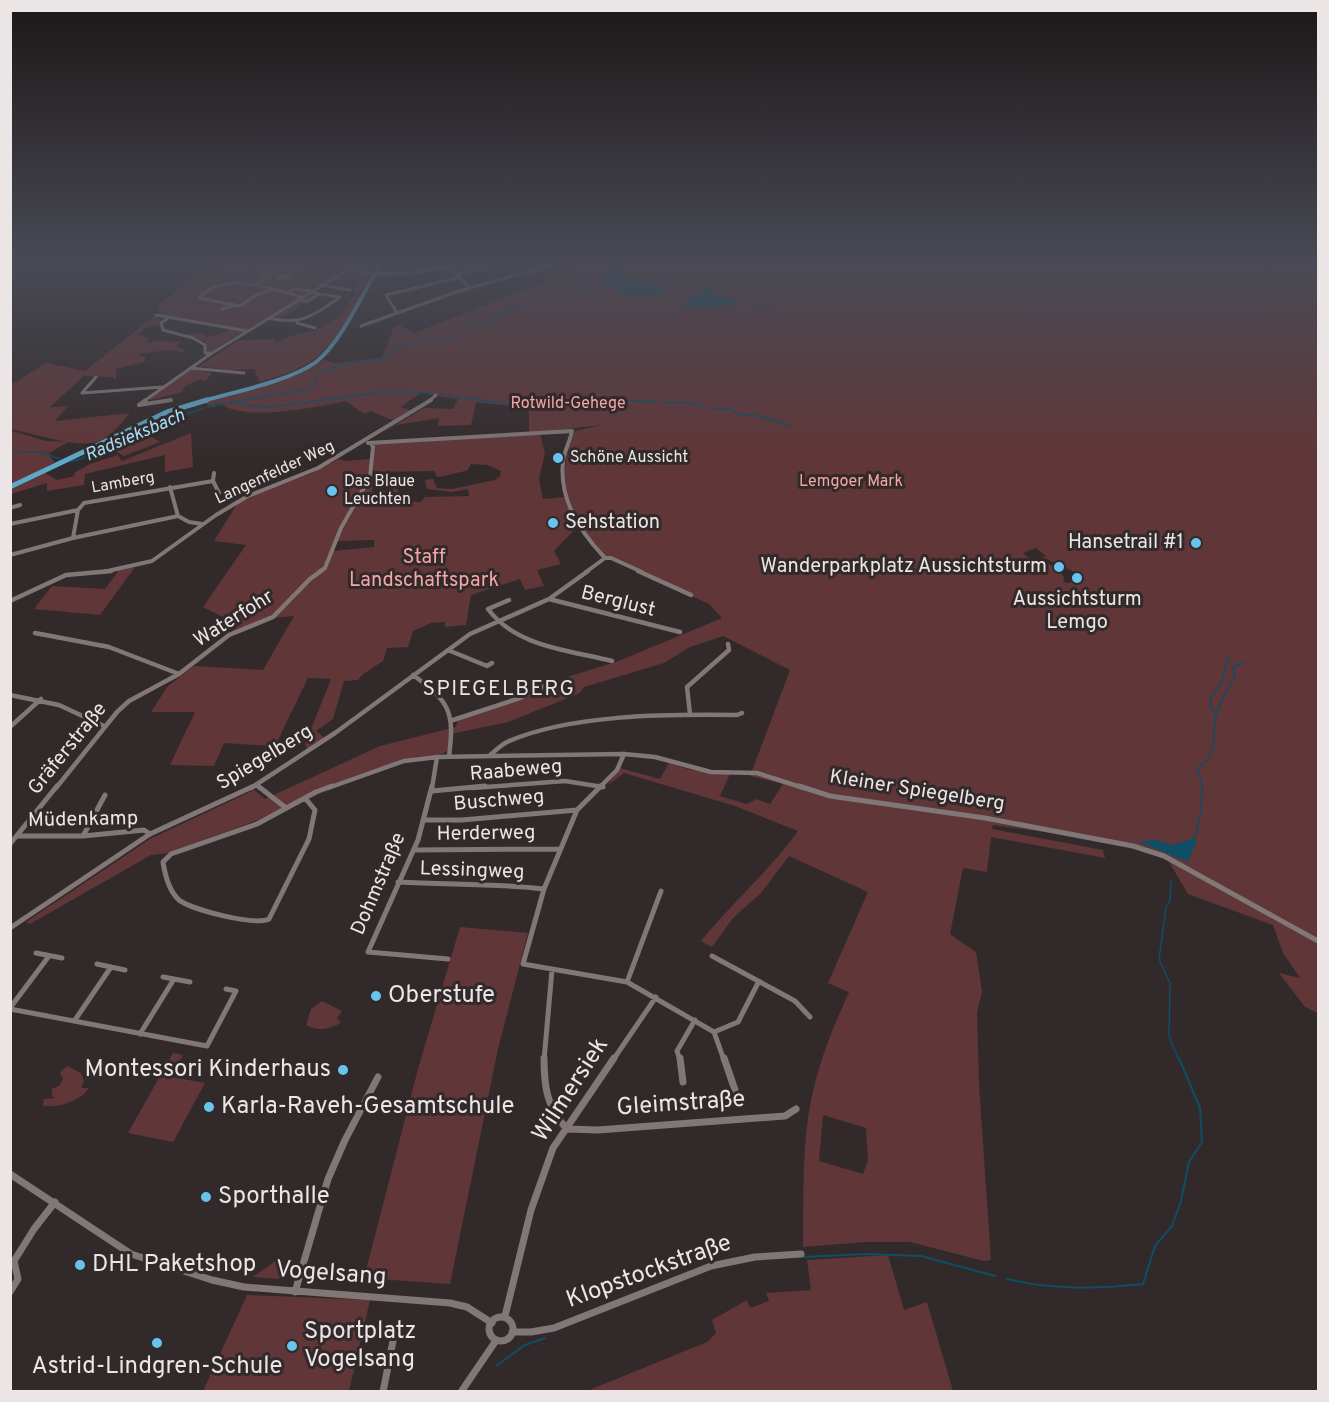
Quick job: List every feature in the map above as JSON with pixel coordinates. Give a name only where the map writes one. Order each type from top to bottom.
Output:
[{"type":"main road","points":[[10,487],[167,412],[286,376],[316,362],[332,346],[341,330]]},
{"type":"street","points":[[164,330],[200,340],[205,345],[205,352],[212,353]]},
{"type":"street","points":[[171,400],[139,405],[212,353],[248,331]]},
{"type":"street","points":[[190,368],[244,373]]},
{"type":"street","points":[[96,377],[82,393],[162,387]]},
{"type":"street","points":[[368,442],[436,395]]},
{"type":"street","name":"Langenfelder Weg","points":[[10,601],[66,575],[106,572],[152,561],[202,524],[248,496],[307,474],[368,442],[572,431],[562,465],[567,499],[586,534],[606,557]]},
{"type":"street","name":"Waterfohr","points":[[160,686],[229,635],[273,617],[310,579],[325,568],[341,528],[370,477],[373,451],[368,442]]},
{"type":"street","points":[[214,473],[213,481],[219,493]]},
{"type":"street","name":"Lamberg","points":[[10,524],[78,510],[81,504],[213,481]]},
{"type":"street","name":"Lamberg","points":[[170,487],[178,516]]},
{"type":"street","points":[[10,508],[20,505]]},
{"type":"street","points":[[73,538],[78,510]]},
{"type":"street","points":[[10,555],[73,538],[178,516],[189,522],[202,524]]},
{"type":"street","points":[[606,557],[691,595]]},
{"type":"street","name":"Spiegelberg","points":[[10,928],[150,834],[256,785],[335,733],[470,634],[549,599],[606,557]]},
{"type":"street","name":"Berglust","points":[[549,599],[680,632]]},
{"type":"street","points":[[509,600],[488,609],[497,622],[515,635],[612,660]]},
{"type":"street","points":[[35,633],[97,642],[142,657],[179,674]]},
{"type":"street","points":[[690,714],[687,687],[729,650],[728,644]]},
{"type":"street","points":[[448,650],[486,666],[492,663]]},
{"type":"street","points":[[413,675],[446,700],[453,720],[449,756]]},
{"type":"street","points":[[453,720],[520,698],[549,683]]},
{"type":"street","name":"Gräferstraße","points":[[13,840],[104,726],[129,701],[160,686]]},
{"type":"street","points":[[10,695],[41,699],[67,706],[104,726]]},
{"type":"street","points":[[10,727],[41,699]]},
{"type":"street","points":[[489,756],[494,749],[540,732],[632,717],[690,714],[737,715],[742,713]]},
{"type":"street","points":[[624,754],[617,770],[603,787],[577,810],[544,889],[523,964],[627,982],[656,997],[714,1032],[735,1090]]},
{"type":"street","name":"Kleiner Spiegelberg","points":[[305,798],[315,810],[309,839],[268,920],[217,914],[181,901],[172,893],[164,866],[165,858],[171,854],[257,824],[305,798],[371,771],[404,761],[449,756],[624,754],[655,757],[711,772],[757,773],[830,796],[985,818],[1133,846],[1164,856],[1318,941]]},
{"type":"street","name":"Dohmstraße","points":[[437,757],[432,791],[414,850],[368,952],[443,960]]},
{"type":"street","name":"Raabeweg","points":[[432,791],[464,791],[573,780],[603,787]]},
{"type":"street","points":[[256,785],[286,808]]},
{"type":"street","points":[[82,836],[105,795]]},
{"type":"street","name":"Buschweg","points":[[424,820],[455,822],[577,810]]},
{"type":"street","name":"Müdenkamp","points":[[13,840],[144,830],[150,834]]},
{"type":"street","name":"Herderweg","points":[[414,850],[459,851],[524,847],[560,849]]},
{"type":"street","name":"Lessingweg","points":[[398,882],[435,885],[502,884],[544,889]]},
{"type":"street","points":[[627,982],[661,891]]},
{"type":"street","points":[[36,953],[62,958]]},
{"type":"street","points":[[49,956],[10,1008],[207,1047],[237,991],[226,989]]},
{"type":"street","points":[[712,956],[795,1001],[810,1017]]},
{"type":"street","points":[[97,964],[125,970]]},
{"type":"street","points":[[75,1020],[111,967]]},
{"type":"street","points":[[552,970],[544,1069],[548,1101],[556,1117],[567,1129]]},
{"type":"street","points":[[163,977],[190,982]]},
{"type":"street","points":[[141,1034],[174,979]]},
{"type":"street","points":[[714,1032],[738,1022],[759,981]]},
{"type":"street","name":"Wilmersiek","points":[[505,1316],[544,1169],[553,1148],[656,997]]},
{"type":"street","points":[[683,1082],[676,1050],[694,1020]]},
{"type":"street","points":[[295,1292],[328,1179],[345,1140],[378,1077]]},
{"type":"street","name":"Gleimstraße","points":[[567,1129],[598,1130],[785,1116],[796,1109]]},
{"type":"street","name":"Vogelsang","points":[[10,1174],[56,1202],[131,1254],[212,1280],[243,1287],[450,1303],[466,1307],[492,1323]]},
{"type":"street","points":[[10,1292],[18,1279],[14,1261],[34,1229],[56,1202]]},
{"type":"street","name":"Klopstockstraße","points":[[512,1332],[531,1332],[554,1328],[711,1266],[769,1253],[801,1254]]},
{"type":"street","points":[[505,1316],[512,1322],[512,1332],[504,1342],[495,1342],[490,1336],[492,1323],[497,1317],[505,1316]]},
{"type":"street","points":[[383,1392],[393,1341]]},
{"type":"street","points":[[461,1392],[495,1342]]},
{"type":"green space","points":[[136,330],[143,330],[138,334],[150,339],[146,341],[149,343],[180,341],[176,346],[185,350],[139,354],[139,356],[145,356],[145,362],[116,369],[116,380],[113,377],[84,376],[50,407],[68,406],[55,421],[130,413],[114,431],[102,440],[83,444],[13,430],[46,441],[68,442],[48,454],[55,462],[11,485],[11,385],[46,363],[85,371]]},
{"type":"green space","points":[[226,330],[245,330],[209,352],[206,342],[186,334],[201,333],[209,337]]},
{"type":"green space","points":[[339,330],[312,361],[260,382],[254,369],[229,370],[199,366],[239,340],[275,339],[275,342],[270,344],[297,334]]},
{"type":"green space","name":"Lemgoer Mark","points":[[393,330],[409,330],[414,333],[421,330],[1318,330],[1318,1013],[1305,1007],[1279,973],[1300,978],[1283,953],[1273,925],[1188,894],[1165,855],[1133,844],[993,825],[992,829],[1103,850],[1105,858],[991,837],[987,872],[963,868],[950,934],[976,952],[982,992],[977,1012],[979,1085],[991,1260],[984,1261],[910,1242],[865,1242],[803,1247],[804,1167],[810,1106],[825,1051],[849,992],[828,983],[868,892],[789,856],[761,893],[733,918],[712,947],[701,941],[775,860],[798,831],[735,806],[624,773],[607,786],[620,768],[660,779],[669,763],[688,769],[730,774],[720,796],[746,804],[757,799],[770,804],[783,784],[750,776],[790,670],[723,636],[690,647],[664,663],[584,687],[580,693],[508,722],[451,734],[448,750],[443,754],[415,757],[378,768],[324,787],[258,820],[168,853],[151,855],[30,924],[26,922],[150,839],[254,790],[265,799],[380,746],[456,727],[458,720],[520,700],[570,676],[616,662],[722,618],[709,604],[604,555],[579,525],[554,551],[561,564],[537,570],[544,586],[525,590],[520,579],[471,595],[466,625],[445,627],[445,622],[431,623],[413,631],[408,647],[387,648],[383,661],[358,680],[344,681],[333,719],[316,731],[325,738],[307,749],[305,744],[331,679],[308,678],[275,746],[224,743],[214,766],[170,765],[195,712],[151,712],[167,687],[194,666],[263,670],[294,616],[272,618],[292,601],[310,580],[328,567],[333,551],[374,547],[374,540],[337,541],[371,478],[374,477],[372,491],[376,493],[387,491],[391,485],[395,485],[399,492],[405,495],[402,501],[421,502],[425,497],[469,496],[468,489],[452,492],[427,489],[425,480],[433,479],[437,488],[452,489],[495,480],[500,476],[501,471],[487,465],[471,464],[467,471],[437,477],[434,471],[375,472],[373,469],[374,444],[540,434],[545,453],[539,479],[543,499],[564,497],[580,525],[581,522],[566,488],[567,455],[575,431],[603,425],[529,433],[529,408],[476,402],[471,425],[438,426],[439,418],[396,425],[380,434],[424,408],[453,409],[458,399],[420,393],[401,407],[412,411],[394,421],[371,411],[364,414],[346,401],[301,409],[263,412],[231,409],[221,403],[209,406],[205,402],[297,375],[324,360],[335,363],[382,358]],"holes":[[[1036,548],[1046,556],[1042,557],[1075,572],[1085,580],[1066,583],[1057,569],[1039,558],[1032,560],[1023,553]],[[823,1115],[866,1128],[868,1160],[863,1174],[819,1161]]]},
{"type":"green space","points":[[190,369],[212,373],[205,381],[200,379],[185,386],[182,392],[151,400],[149,398]]},
{"type":"green space","points":[[191,433],[193,467],[165,472],[165,455],[85,474],[84,485],[47,491],[47,483],[11,494],[11,490],[45,473],[57,480],[75,476],[74,473],[90,464],[118,455],[122,461]]},
{"type":"green space","points":[[147,434],[160,442],[124,456],[110,448]]},
{"type":"green space","points":[[339,459],[345,461],[370,459],[369,478],[323,569],[276,614],[228,635],[239,625],[203,607],[246,545],[214,541],[237,504],[269,488],[310,474]]},
{"type":"green space","points":[[135,567],[100,615],[34,609],[52,586],[105,589],[119,570]]},
{"type":"green space","points":[[460,927],[528,933],[498,1049],[450,1284],[364,1278],[418,1069]]},
{"type":"green space","points":[[322,1001],[342,1011],[337,1018],[341,1023],[324,1029],[306,1025],[311,1009]]},
{"type":"green space","points":[[173,1053],[183,1055],[172,1077],[205,1083],[173,1142],[128,1133]]},
{"type":"green space","points":[[67,1066],[81,1073],[84,1081],[81,1088],[89,1088],[81,1097],[69,1103],[43,1106],[44,1099],[55,1098],[52,1096],[52,1089],[59,1086],[63,1079],[60,1072]]},
{"type":"green space","points":[[888,1255],[904,1310],[927,1302],[953,1391],[587,1391],[707,1342],[716,1333],[712,1320],[747,1300],[750,1308],[769,1301],[766,1293],[811,1290],[807,1260]]},
{"type":"green space","points":[[281,1257],[285,1265],[280,1279],[253,1277]]},
{"type":"green space","name":"Sportplatz Vogelsang","points":[[247,1295],[370,1300],[349,1391],[203,1391]]},
{"type":"water","points":[[1194,838],[1197,840],[1188,862],[1139,842],[1155,840],[1173,845]]},
{"type":"waterway","name":"Radsieksbach","points":[[432,341],[454,337],[463,330]]},
{"type":"waterway","name":"Radsieksbach","points":[[318,372],[349,363],[384,359],[403,345],[415,341],[428,341]]},
{"type":"waterway","name":"Radsieksbach","points":[[279,394],[310,389],[316,383],[315,376]]},
{"type":"waterway","points":[[235,402],[271,407],[383,392],[429,393]]},
{"type":"waterway","name":"Radsieksbach","points":[[208,407],[276,394]]},
{"type":"waterway","points":[[441,394],[519,406],[626,400],[656,402]]},
{"type":"waterway","points":[[663,402],[700,404],[705,408]]},
{"type":"waterway","name":"Radsieksbach","points":[[68,462],[78,460],[140,432],[203,408]]},
{"type":"waterway","points":[[712,409],[731,409],[737,414],[766,417],[790,427]]},
{"type":"waterway","name":"Radsieksbach","points":[[23,452],[41,452],[60,459]]},
{"type":"waterway","name":"Radsieksbach","points":[[10,454],[19,453]]},
{"type":"waterway","points":[[1216,715],[1210,707],[1211,697],[1222,683],[1229,655]]},
{"type":"waterway","points":[[1193,839],[1199,821],[1202,799],[1202,784],[1198,768],[1210,756],[1217,711],[1235,676],[1232,667],[1245,663]]},
{"type":"waterway","points":[[1171,881],[1170,900],[1166,907],[1159,959],[1170,983],[1169,1036],[1179,1060]]},
{"type":"waterway","points":[[1007,1279],[1075,1288],[1143,1284],[1155,1246],[1172,1226],[1181,1201],[1189,1162],[1202,1142],[1200,1108],[1179,1058]]},
{"type":"waterway","points":[[803,1257],[865,1254],[921,1256],[995,1276]]},
{"type":"waterway","points":[[496,1366],[525,1345],[545,1338]]},
{"type":"place","name":"Schöne Aussicht","points":[[558,458]]},
{"type":"place","name":"Das Blaue Leuchten","points":[[332,491]]},
{"type":"place","name":"Sehstation","points":[[553,523]]},
{"type":"place","name":"Hansetrail #1","points":[[1196,543]]},
{"type":"place","name":"Wanderparkplatz Aussichtsturm","points":[[1059,567]]},
{"type":"place","name":"Aussichtsturm Lemgo","points":[[1077,578]]},
{"type":"place","name":"Oberstufe","points":[[376,996]]},
{"type":"place","name":"Montessori Kinderhaus","points":[[343,1070]]},
{"type":"place","name":"Karla-Raveh-Gesamtschule","points":[[209,1107]]},
{"type":"place","name":"Sporthalle","points":[[206,1197]]},
{"type":"place","name":"DHL Paketshop","points":[[80,1265]]},
{"type":"place","name":"Astrid-Lindgren-Schule","points":[[157,1343]]},
{"type":"place","name":"Sportplatz Vogelsang","points":[[292,1346]]},
{"type":"district","name":"SPIEGELBERG","points":[[499,689]]},
{"type":"park label","name":"Rotwild-Gehege","points":[[568,404]]},
{"type":"park label","name":"Staff Landschaftspark","points":[[424,570]]}]
